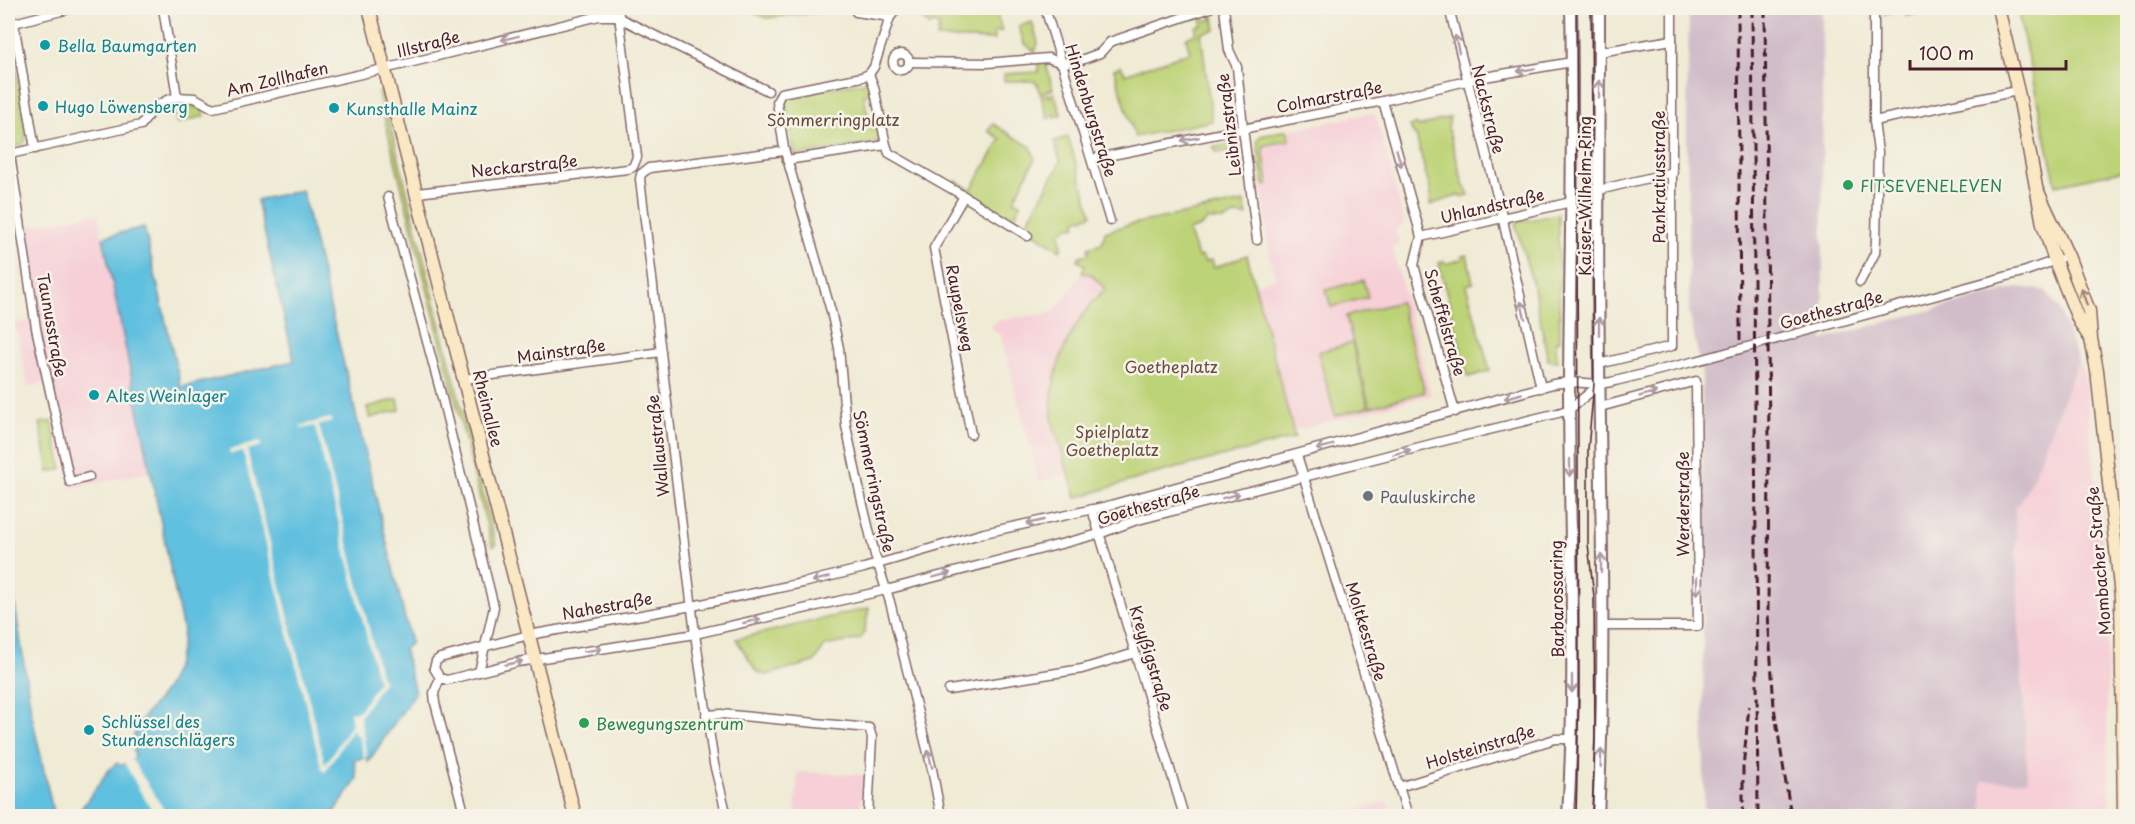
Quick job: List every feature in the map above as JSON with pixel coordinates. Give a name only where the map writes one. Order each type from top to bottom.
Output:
[{"type":"main road","name":"Rheinallee","points":[[369,8],[575,816]]},
{"type":"main road","name":"Mombacher Straße","points":[[1998,8],[2043,224],[2079,321],[2091,339]]},
{"type":"main road","name":"Mombacher Straße","points":[[2038,192],[2068,256],[2089,311],[2121,597],[2124,816]]},
{"type":"street","points":[[73,8],[14,23],[35,149],[141,125],[155,107],[167,99],[177,97],[163,8]]},
{"type":"street","points":[[599,8],[618,12],[768,91]]},
{"type":"street","points":[[855,8],[856,12],[890,17]]},
{"type":"street","points":[[886,145],[786,156],[777,102],[781,93],[869,74],[890,17],[898,8]]},
{"type":"street","name":"Hindenburgstraße","points":[[1046,8],[1110,221]]},
{"type":"street","points":[[909,62],[987,63],[1051,58],[1062,63],[1076,63],[1100,53],[1110,42],[1210,8]]},
{"type":"street","name":"Leibnizstraße","points":[[1224,8],[1229,50],[1237,67],[1257,240]]},
{"type":"street","name":"Nackstraße","points":[[1449,8],[1502,217],[1541,388]]},
{"type":"street","name":"Kaiser-Wilhelm-Ring","points":[[1569,382],[1571,8]]},
{"type":"street","name":"Kaiser-Wilhelm-Ring","points":[[1599,8],[1600,384]]},
{"type":"street","name":"Pankratiusstraße","points":[[1599,364],[1672,346],[1672,8]]},
{"type":"street","points":[[1860,282],[1875,253],[1876,240],[1878,152],[1874,121],[1874,8]]},
{"type":"street","name":"Illstraße","points":[[386,68],[618,12]]},
{"type":"street","name":"Neckarstraße","points":[[417,192],[633,167],[636,156],[618,12]]},
{"type":"street","points":[[1599,52],[1672,40]]},
{"type":"street","name":"Colmarstraße","points":[[1092,159],[1383,101],[1466,81],[1572,62]]},
{"type":"street","name":"Am Zollhafen","points":[[177,97],[195,98],[213,108],[386,68]]},
{"type":"street","points":[[869,74],[889,153],[1028,236]]},
{"type":"street","points":[[1874,121],[2017,91]]},
{"type":"street","name":"Scheffelstraße","points":[[1383,101],[1420,237],[1414,265],[1455,412]]},
{"type":"street","name":"Taunusstraße","points":[[35,149],[10,154],[36,328],[70,482],[89,477]]},
{"type":"street","name":"Wallaustraße","points":[[727,816],[714,764],[706,715],[640,183],[641,174],[650,168],[786,156]]},
{"type":"street","name":"Sömmerringstraße","points":[[786,156],[831,311],[839,348],[846,426],[878,564],[890,602],[932,769],[941,816]]},
{"type":"street","points":[[1599,190],[1673,172]]},
{"type":"street","name":"Raupelsweg","points":[[964,196],[933,248],[971,434]]},
{"type":"street","points":[[388,197],[441,391],[495,607],[479,672]]},
{"type":"street","name":"Uhlandstraße","points":[[1420,237],[1570,202]]},
{"type":"street","name":"Goethestraße","points":[[692,606],[807,582],[878,564],[984,533],[1092,509],[1541,388],[1569,382],[1600,384],[1696,361],[2026,272],[2068,256]]},
{"type":"street","name":"Mainstraße","points":[[464,379],[661,352]]},
{"type":"street","name":"Werderstraße","points":[[1600,407],[1696,381],[1698,626],[1602,626]]},
{"type":"street","name":"Barbarossaring","points":[[1568,816],[1572,739],[1569,382]]},
{"type":"street","points":[[1598,816],[1602,754],[1600,384]]},
{"type":"street","name":"Goethestraße","points":[[695,634],[886,590],[1099,534],[1134,521],[1570,409],[1600,384]]},
{"type":"street","name":"Moltkestraße","points":[[1297,455],[1408,816]]},
{"type":"street","name":"Kreyßigstraße","points":[[1092,509],[1184,816]]},
{"type":"street","name":"Nahestraße","points":[[440,678],[434,668],[436,661],[440,658],[529,635],[692,606]]},
{"type":"street","points":[[465,816],[435,703],[434,693],[440,678],[447,680],[535,659],[695,634]]},
{"type":"street","points":[[949,690],[1082,669],[1135,653]]},
{"type":"street","points":[[706,715],[721,714],[869,728],[872,737],[868,816]]},
{"type":"street","name":"Holsteinstraße","points":[[1399,787],[1555,739],[1572,739]]},
{"type":"shaded area","points":[[1689,8],[1822,8],[1823,340],[2021,287],[2046,291],[2059,308],[2078,361],[2032,479],[2018,506],[2015,506],[2019,630],[2028,780],[1982,781],[1983,816],[1704,816],[1702,375],[1689,311],[1687,122]]},
{"type":"shaded area","points":[[1371,113],[1376,116],[1404,221],[1403,226],[1396,229],[1400,245],[1392,247],[1431,395],[1293,431],[1254,285],[1276,278],[1270,259],[1257,140],[1261,136]]},
{"type":"shaded area","points":[[98,213],[151,472],[71,488],[48,383],[28,387],[15,324],[38,318],[22,228]]},
{"type":"shaded area","points":[[1082,274],[1091,274],[1105,289],[1073,329],[1065,346],[1054,383],[1052,420],[1068,473],[1039,481],[1001,336],[991,327],[996,321],[1053,312]]},
{"type":"shaded area","points":[[2078,361],[2085,377],[2108,607],[2107,724],[2110,816],[1983,816],[1981,780],[2028,780],[2019,630],[2015,506],[2032,479]]},
{"type":"shaded area","points":[[798,772],[865,775],[859,816],[795,816]]},
{"type":"shaded area","points":[[1387,801],[1392,816],[1339,816]]},
{"type":"green space","points":[[744,8],[819,8],[819,12],[766,18]]},
{"type":"green space","points":[[932,8],[995,8],[1002,31],[994,32],[994,40],[937,38],[939,27],[934,22],[930,26],[922,19]]},
{"type":"green space","points":[[1884,8],[1939,8],[1906,16],[1904,10],[1884,15]]},
{"type":"green space","points":[[2017,8],[2127,8],[2127,170],[2056,185]]},
{"type":"green space","points":[[1213,11],[1216,30],[1201,33],[1212,121],[1135,137],[1114,69],[1121,66],[1125,74],[1190,52],[1186,38],[1196,34],[1196,27],[1203,24],[1200,17],[1195,19],[1194,17],[1204,14],[1206,21],[1212,20],[1210,12]]},
{"type":"green space","points":[[1032,22],[1038,43],[1035,52],[1024,43],[1019,26]]},
{"type":"green space","points":[[8,34],[12,37],[26,138],[21,145],[8,148]]},
{"type":"green space","points":[[1045,61],[1053,89],[1040,94],[1038,85],[1034,81],[1004,81],[1004,74],[1039,72],[1038,62]]},
{"type":"green space","name":"Sömmerringplatz","points":[[869,81],[872,93],[864,95],[870,128],[878,127],[881,142],[795,156],[785,100],[790,95]]},
{"type":"green space","points":[[382,92],[496,545],[492,546],[378,93]]},
{"type":"green space","points":[[1054,92],[1061,115],[1055,117],[1054,114],[1050,115],[1051,118],[1048,119],[1041,96],[1049,94],[1050,97]]},
{"type":"green space","points":[[186,105],[201,108],[205,116],[177,123],[173,107]]},
{"type":"green space","points":[[1450,117],[1448,128],[1464,187],[1469,195],[1461,197],[1460,195],[1430,205],[1431,194],[1416,135],[1410,126],[1417,124],[1418,127]]},
{"type":"green space","points":[[993,124],[1031,147],[1035,159],[1014,200],[1021,204],[1014,218],[1026,224],[1059,165],[1060,160],[1054,141],[1068,137],[1092,215],[1076,220],[1076,226],[1065,228],[1065,231],[1060,232],[1062,246],[1060,250],[954,183],[956,181],[971,190],[1001,139],[988,131]]},
{"type":"green space","points":[[1287,130],[1290,140],[1263,146],[1268,185],[1266,186],[1263,182],[1257,140],[1261,136]]},
{"type":"green space","points":[[1233,144],[1237,149],[1240,163],[1231,165],[1228,151],[1217,153],[1213,147]]},
{"type":"green space","name":"Goetheplatz","points":[[1244,202],[1247,216],[1234,215],[1225,220],[1208,220],[1200,227],[1188,231],[1198,257],[1202,256],[1205,262],[1212,260],[1214,268],[1247,255],[1295,438],[1150,475],[1076,498],[1053,421],[1054,382],[1058,365],[1073,331],[1082,316],[1105,289],[1091,274],[1082,273],[1085,265],[1077,260],[1080,256],[1089,254],[1088,248],[1102,244],[1105,232],[1127,225]]},
{"type":"green space","points":[[1558,214],[1560,340],[1556,341],[1557,361],[1548,360],[1534,288],[1515,223]]},
{"type":"green space","points":[[1467,255],[1473,283],[1466,285],[1490,371],[1468,377],[1439,263],[1444,261],[1445,264],[1462,259],[1462,256]]},
{"type":"green space","points":[[1363,280],[1368,297],[1331,307],[1326,290]]},
{"type":"green space","points":[[1400,302],[1425,392],[1370,407],[1346,316]]},
{"type":"green space","points":[[1352,343],[1368,407],[1335,416],[1318,352]]},
{"type":"green space","points":[[398,399],[400,410],[370,418],[367,407]]},
{"type":"green space","points":[[52,421],[62,469],[49,472],[40,423]]},
{"type":"green space","points":[[869,608],[864,634],[860,639],[825,646],[814,662],[766,675],[757,672],[736,639]]},
{"type":"water","points":[[302,190],[411,643],[404,649],[415,693],[368,762],[367,757],[354,760],[357,779],[332,816],[76,816],[108,771],[117,763],[121,766],[135,757],[133,746],[136,729],[171,679],[179,655],[183,631],[103,237],[144,227],[181,387],[294,361],[257,200]]},
{"type":"water","points":[[8,557],[32,717],[54,816],[8,816]]},
{"type":"pier","points":[[331,418],[332,422],[319,425],[381,678],[384,680],[360,717],[367,757],[364,758],[359,735],[355,735],[353,728],[325,772],[322,770],[243,451],[230,454],[229,450],[260,442],[261,446],[247,450],[325,765],[352,723],[350,712],[359,711],[378,682],[315,426],[301,429],[300,426]]},
{"type":"pier","points":[[130,757],[168,816],[156,816],[123,760]]},
{"type":"tram line","points":[[1576,8],[1579,693],[1576,816]]},
{"type":"tram line","points":[[1591,8],[1594,384],[1588,449],[1588,544],[1594,597],[1595,738],[1592,816]]},
{"type":"railway","points":[[1738,8],[1740,340]]},
{"type":"railway","points":[[1752,8],[1758,816]]},
{"type":"railway","points":[[1765,8],[1769,443],[1768,614],[1774,707],[1791,816]]},
{"type":"railway","points":[[1743,816],[1743,768],[1749,706]]},
{"type":"place","name":"Bella Baumgarten","points":[[45,45]]},
{"type":"place","name":"Hugo Löwensberg","points":[[43,106]]},
{"type":"place","name":"Kunsthalle Mainz","points":[[334,108]]},
{"type":"place","name":"FITSEVENELEVEN","points":[[1848,185]]},
{"type":"place","name":"Altes Weinlager","points":[[94,395]]},
{"type":"place","name":"Pauluskirche","points":[[1368,496]]},
{"type":"place","name":"Bewegungszentrum","points":[[584,723]]},
{"type":"place","name":"Schlüssel des Stundenschlägers","points":[[89,730]]},
{"type":"park label","name":"Spielplatz Goetheplatz","points":[[1112,440]]}]
